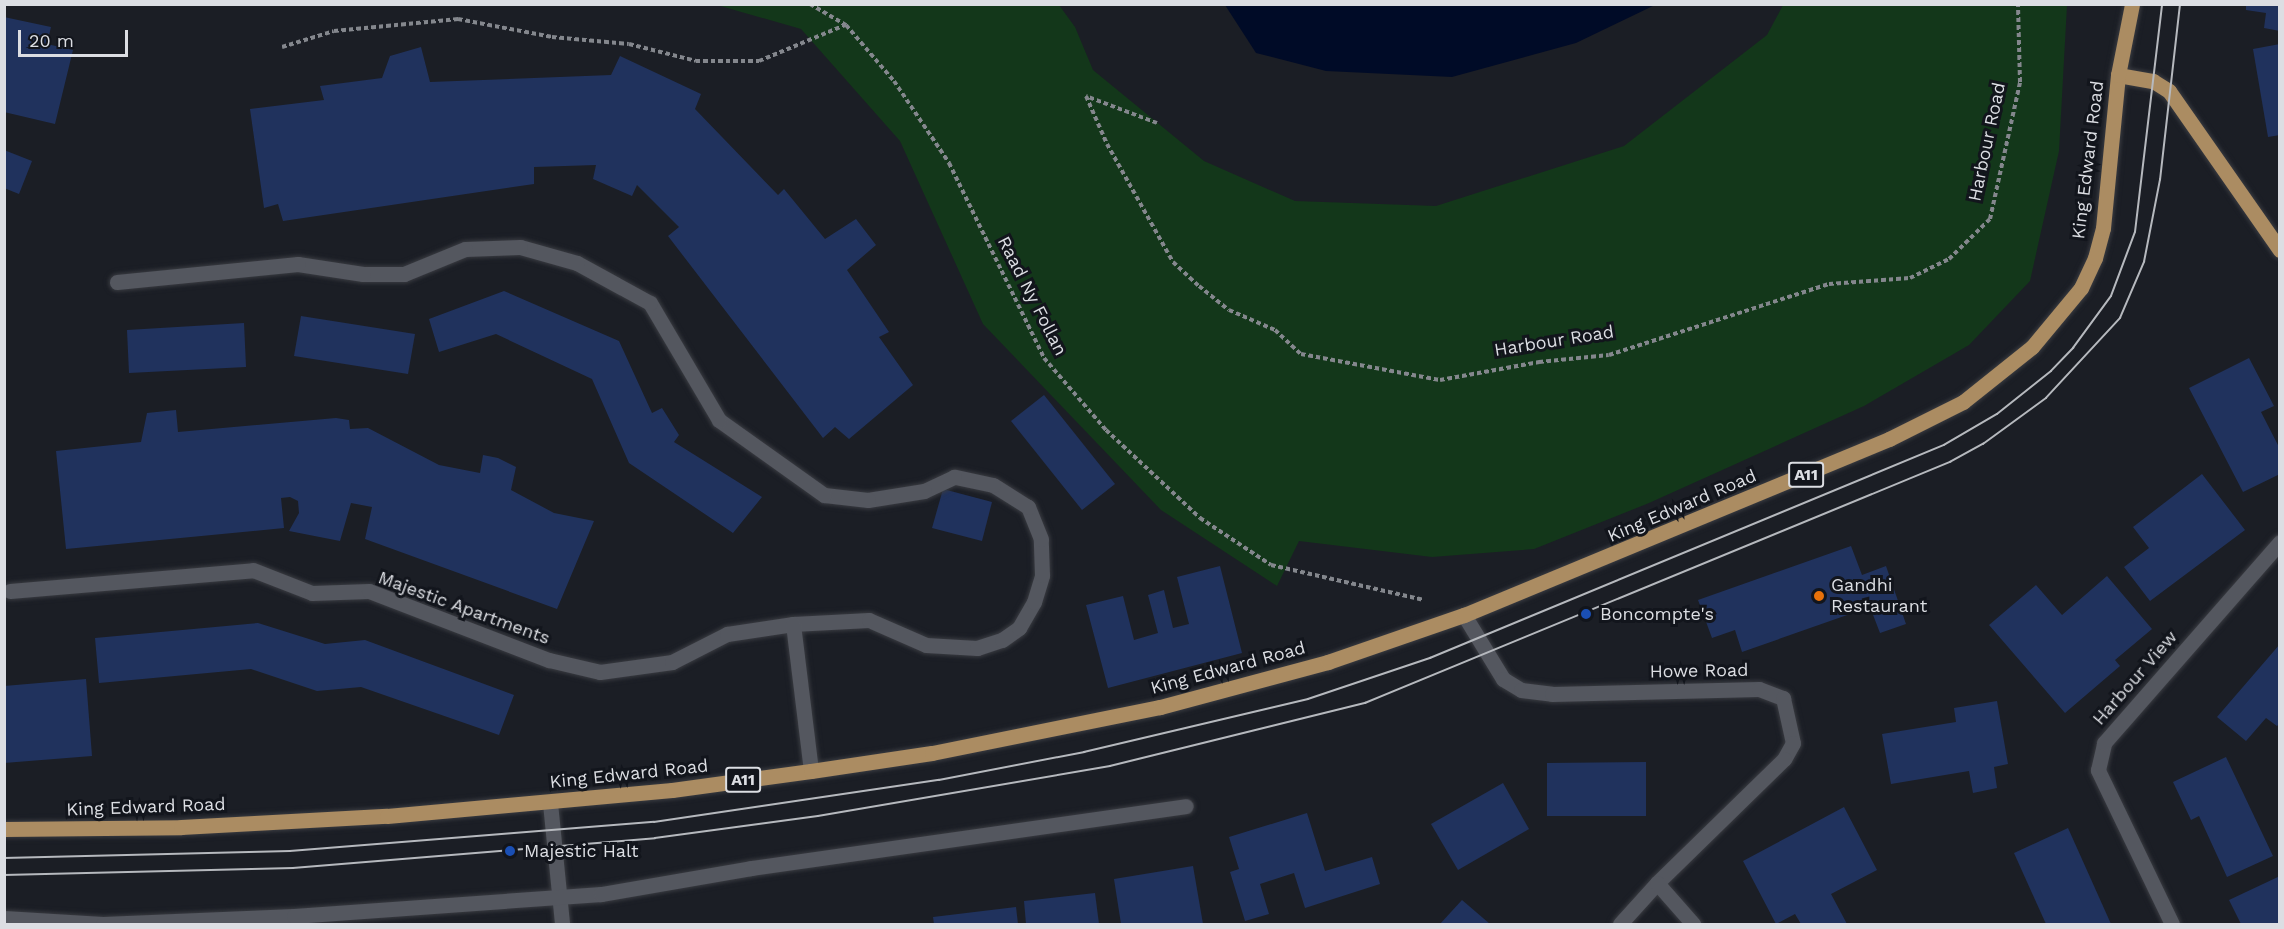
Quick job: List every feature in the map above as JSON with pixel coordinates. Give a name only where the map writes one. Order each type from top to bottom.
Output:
[{"type":"main road","name":"King Edward Road","points":[[4,829],[270,823],[550,802],[811,771],[932,753],[1160,707],[1328,662],[1464,615],[1889,439],[1963,402],[1999,376],[2056,321],[2080,288],[2095,258],[2103,228],[2118,75],[2132,4]]},
{"type":"main road","points":[[2118,75],[2153,81],[2169,91],[2280,250]]},
{"type":"street","name":"Majestic Apartments","points":[[10,591],[253,570],[312,593],[369,591],[549,660],[600,672],[672,662],[727,634],[793,624],[869,620],[926,645],[977,648],[1002,640],[1019,628],[1034,602],[1042,575],[1041,539],[1028,507],[993,484],[954,477],[924,491],[868,501],[824,495],[719,420],[650,303],[577,263],[520,247],[465,249],[404,274],[363,274],[298,264],[117,282]]},
{"type":"street","name":"Harbour View","points":[[2172,924],[2098,770],[2104,743],[2280,542]]},
{"type":"street","name":"Howe Road","points":[[1464,615],[1503,679],[1521,690],[1552,694],[1759,689],[1783,698],[1793,743],[1784,759],[1657,883],[1620,924]]},
{"type":"street","points":[[793,624],[811,771]]},
{"type":"street","points":[[550,802],[562,924]]},
{"type":"street","points":[[4,918],[115,923],[294,916],[601,894],[751,868],[1186,806]]},
{"type":"street","points":[[1657,883],[1693,924]]},
{"type":"path","name":"Raad Ny Follan","points":[[810,4],[846,25],[894,81],[949,163],[1044,358],[1106,430],[1200,518],[1271,565],[1436,602],[1464,615]]},
{"type":"path","name":"Harbour Road","points":[[1157,123],[1086,96],[1107,144],[1173,262],[1199,286],[1228,310],[1275,330],[1301,354],[1440,380],[1539,362],[1609,356],[1829,284],[1910,278],[1949,259],[1990,219],[2002,153],[2020,82],[2018,4]]},
{"type":"path","points":[[282,47],[334,31],[458,19],[552,37],[629,44],[696,61],[759,61],[846,25]]},
{"type":"green space","points":[[717,5],[1059,5],[1075,27],[1093,70],[1204,161],[1295,201],[1436,206],[1624,146],[1767,35],[1783,5],[2067,5],[2059,151],[2030,281],[1969,345],[1864,406],[1649,503],[1534,549],[1432,557],[1299,541],[1277,586],[1161,510],[983,324],[900,141],[801,29]]},
{"type":"water","points":[[1225,5],[1655,5],[1576,43],[1452,77],[1326,71],[1256,53]]},
{"type":"building","points":[[2246,4],[2280,4],[2280,31],[2264,28],[2266,13],[2246,10]]},
{"type":"building","points":[[4,17],[51,27],[47,44],[73,50],[55,124],[4,112]]},
{"type":"building","points":[[2280,44],[2280,135],[2268,137],[2253,49]]},
{"type":"building","points":[[421,47],[430,82],[611,75],[620,56],[701,94],[695,109],[778,195],[784,189],[825,239],[856,219],[876,245],[847,270],[889,332],[879,337],[913,385],[849,439],[835,427],[823,438],[668,236],[679,227],[637,185],[632,196],[593,179],[596,165],[534,167],[534,184],[283,221],[278,204],[264,208],[250,109],[324,100],[320,86],[382,78],[390,56]]},
{"type":"building","points":[[4,150],[32,161],[19,194],[4,188]]},
{"type":"building","points":[[504,291],[619,341],[652,413],[662,408],[679,435],[674,442],[762,497],[733,533],[629,463],[592,379],[496,334],[439,352],[429,319]]},
{"type":"building","points":[[301,316],[415,334],[408,374],[294,356]]},
{"type":"building","points":[[244,323],[246,367],[129,373],[127,330]]},
{"type":"building","points":[[2249,358],[2274,406],[2261,412],[2280,449],[2280,474],[2243,492],[2189,388]]},
{"type":"building","points":[[1044,395],[1115,484],[1082,510],[1011,421]]},
{"type":"building","points":[[176,410],[178,432],[336,418],[349,420],[350,429],[368,428],[439,465],[480,473],[483,455],[498,458],[516,467],[511,490],[554,513],[594,521],[557,609],[365,539],[372,507],[351,503],[340,541],[289,531],[299,513],[298,501],[290,497],[281,498],[284,528],[66,549],[56,451],[141,442],[147,413]]},
{"type":"building","points":[[2202,474],[2245,530],[2150,601],[2124,567],[2149,548],[2133,527]]},
{"type":"building","points":[[943,489],[992,502],[982,541],[932,528]]},
{"type":"building","points":[[1851,546],[1862,575],[1886,566],[1906,624],[1880,633],[1870,607],[1742,652],[1735,630],[1712,638],[1698,600]]},
{"type":"building","points":[[1220,566],[1242,653],[1108,688],[1086,605],[1123,596],[1134,640],[1158,633],[1148,595],[1164,590],[1173,628],[1189,624],[1177,577]]},
{"type":"building","points":[[2107,576],[2152,629],[2115,660],[2120,666],[2065,713],[1989,625],[2036,585],[2062,615]]},
{"type":"building","points":[[258,623],[325,644],[365,640],[514,695],[499,735],[361,687],[317,691],[251,669],[99,683],[95,638]]},
{"type":"building","points":[[2280,644],[2280,723],[2277,726],[2266,718],[2246,741],[2217,717]]},
{"type":"building","points":[[86,679],[92,756],[4,763],[4,686]]},
{"type":"building","points":[[1997,701],[2008,764],[1994,767],[1997,788],[1973,793],[1969,771],[1891,784],[1882,734],[1956,722],[1954,708]]},
{"type":"building","points":[[2226,757],[2273,856],[2227,877],[2199,816],[2191,820],[2173,782]]},
{"type":"building","points":[[1646,762],[1646,816],[1547,816],[1547,763]]},
{"type":"building","points":[[1503,783],[1529,829],[1458,870],[1431,824]]},
{"type":"building","points":[[1844,807],[1877,870],[1831,894],[1847,924],[1801,924],[1795,914],[1776,924],[1743,861]]},
{"type":"building","points":[[1307,813],[1325,871],[1372,857],[1380,884],[1305,908],[1294,873],[1260,884],[1269,914],[1245,921],[1230,872],[1239,869],[1229,837]]},
{"type":"building","points":[[2068,828],[2111,924],[2046,924],[2014,853]]},
{"type":"building","points":[[1193,866],[1203,924],[1121,924],[1114,879]]},
{"type":"building","points":[[2280,876],[2280,924],[2241,924],[2229,900]]},
{"type":"building","points":[[1095,893],[1099,924],[1026,924],[1024,901]]},
{"type":"building","points":[[1462,900],[1490,924],[1440,924]]},
{"type":"building","points":[[1016,907],[1018,924],[934,924],[933,917]]},
{"type":"tram line","points":[[4,858],[290,851],[654,822],[939,780],[1084,752],[1308,699],[1430,658],[1944,445],[1997,414],[2051,371],[2073,348],[2111,296],[2135,232],[2162,4]]},
{"type":"tram line","points":[[4,875],[293,868],[655,838],[818,816],[1110,766],[1365,703],[1950,462],[1983,444],[2046,398],[2120,318],[2144,262],[2160,180],[2180,4]]},
{"type":"place","name":"Gandhi Restaurant","points":[[1819,596]]},
{"type":"place","name":"Boncompte's","points":[[1586,614]]},
{"type":"place","name":"Majestic Halt","points":[[510,851]]}]
